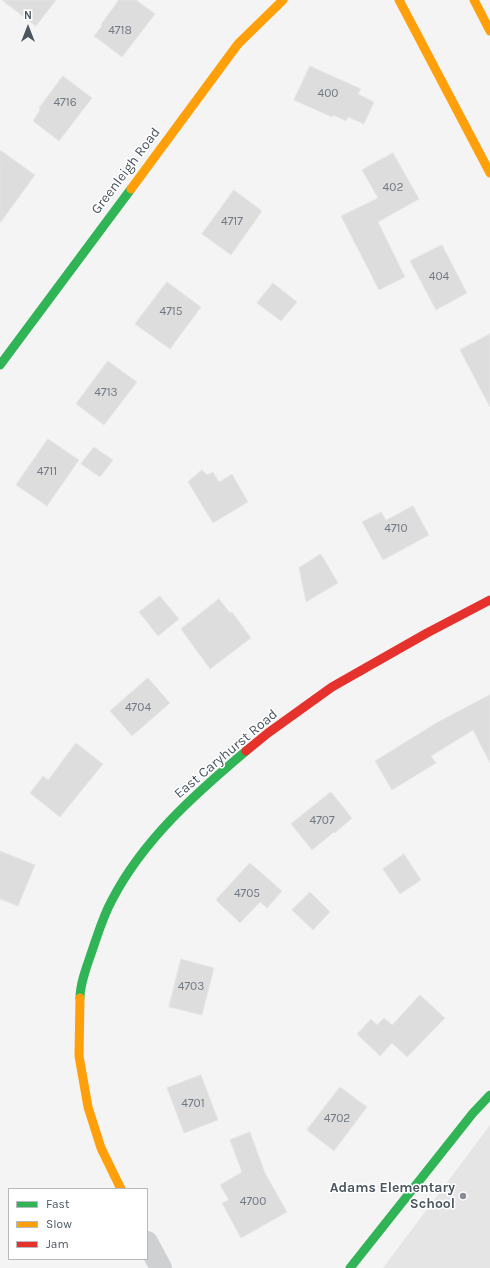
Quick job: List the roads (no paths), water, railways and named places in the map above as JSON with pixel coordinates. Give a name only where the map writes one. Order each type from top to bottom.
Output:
[{"type":"street","name":"Greenleigh Road","points":[[0,365],[238,44],[283,0]]},
{"type":"street","points":[[399,0],[490,172]]},
{"type":"street","points":[[474,0],[490,31]]},
{"type":"street","name":"East Caryhurst Road","points":[[121,1188],[101,1148],[88,1107],[78,1056],[80,994],[100,926],[121,883],[147,846],[176,815],[214,778],[268,733],[332,687],[427,633],[490,600]]},
{"type":"street","points":[[350,1268],[473,1113],[490,1096]]},
{"type":"street","points":[[148,1244],[161,1268]]},
{"type":"place","name":"Adams Elementary School","points":[[463,1196]]}]
